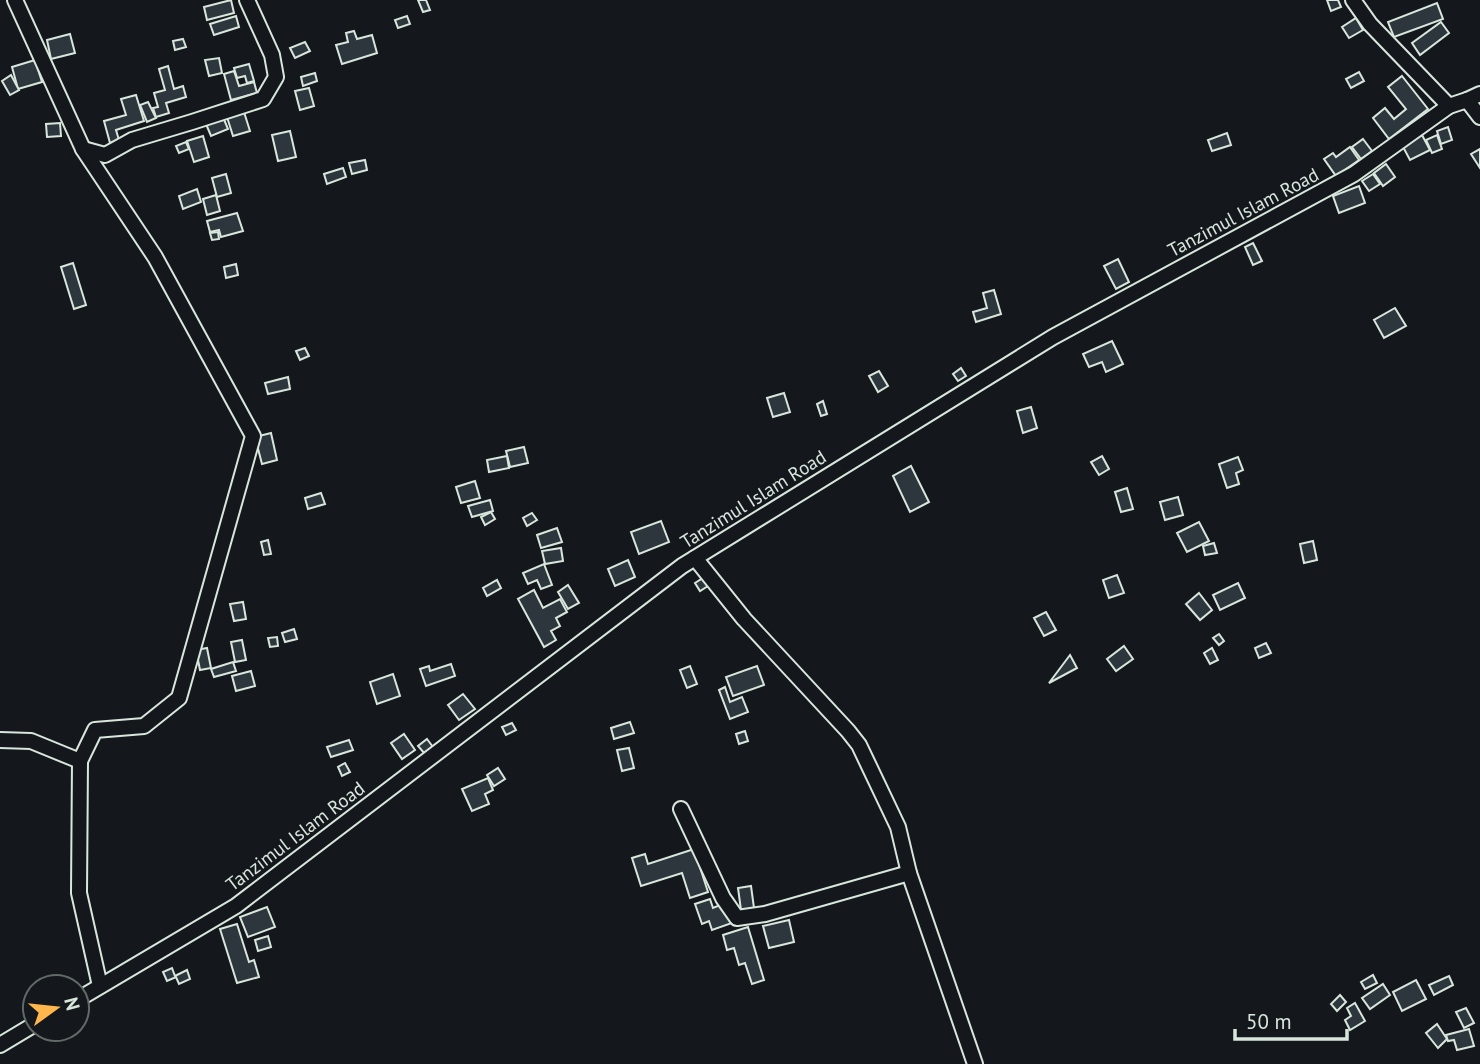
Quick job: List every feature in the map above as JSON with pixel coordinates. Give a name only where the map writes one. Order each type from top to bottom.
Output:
[{"type":"street","points":[[15,0],[83,149],[155,257],[253,436],[179,698],[144,726],[95,730],[80,761],[79,893],[100,986]]},
{"type":"street","points":[[83,149],[105,155],[132,140],[263,99],[276,77],[272,55],[247,0]]},
{"type":"street","points":[[1353,0],[1370,24],[1449,106]]},
{"type":"street","name":"Tanzimul Islam Road","points":[[91,991],[236,906],[682,566],[1053,337],[1354,174],[1449,106],[1474,97],[1480,117]]},
{"type":"street","points":[[695,558],[744,619],[859,745],[898,827],[909,873],[975,1064]]},
{"type":"street","points":[[0,740],[31,741],[80,761]]},
{"type":"street","points":[[681,809],[723,898],[737,918],[765,914],[909,873]]},
{"type":"street","points":[[0,1045],[21,1032]]},
{"type":"building","points":[[231,0],[234,13],[207,20],[204,7]]},
{"type":"building","points":[[418,0],[426,0],[430,10],[423,12]]},
{"type":"building","points":[[1327,0],[1338,0],[1341,7],[1331,11]]},
{"type":"building","points":[[1437,3],[1443,19],[1394,37],[1388,22]]},
{"type":"building","points":[[236,16],[239,27],[214,35],[210,24]]},
{"type":"building","points":[[407,16],[410,24],[398,28],[395,20]]},
{"type":"building","points":[[1356,18],[1363,30],[1349,38],[1342,27]]},
{"type":"building","points":[[1441,22],[1449,33],[1420,55],[1412,43]]},
{"type":"building","points":[[354,31],[357,39],[372,35],[377,53],[342,64],[336,45],[348,42],[346,33]]},
{"type":"building","points":[[70,34],[75,53],[51,59],[47,40]]},
{"type":"building","points":[[183,39],[186,47],[175,50],[173,41]]},
{"type":"building","points":[[305,42],[310,51],[295,58],[290,48]]},
{"type":"building","points":[[219,58],[222,73],[209,76],[205,60]]},
{"type":"building","points":[[35,60],[42,82],[18,89],[12,67]]},
{"type":"building","points":[[249,64],[254,81],[247,83],[245,76],[237,78],[234,68]]},
{"type":"building","points":[[168,66],[174,89],[183,86],[186,97],[166,103],[169,113],[156,117],[153,108],[158,107],[154,93],[165,90],[159,69]]},
{"type":"building","points":[[234,71],[239,86],[254,82],[257,93],[231,100],[224,74]]},
{"type":"building","points":[[1359,72],[1364,81],[1351,88],[1346,79]]},
{"type":"building","points":[[315,73],[317,81],[303,86],[301,77]]},
{"type":"building","points":[[11,75],[19,90],[10,95],[2,81]]},
{"type":"building","points":[[1402,76],[1428,109],[1389,139],[1373,118],[1385,108],[1394,119],[1406,109],[1388,87]]},
{"type":"building","points":[[309,88],[314,106],[300,110],[295,91]]},
{"type":"building","points":[[136,95],[144,121],[116,130],[119,140],[110,143],[104,121],[126,115],[121,99]]},
{"type":"building","points":[[148,102],[156,118],[147,122],[140,105]]},
{"type":"building","points":[[244,112],[250,131],[233,136],[227,117]]},
{"type":"building","points":[[223,117],[228,129],[211,136],[206,124]]},
{"type":"building","points":[[60,123],[61,136],[47,137],[46,124]]},
{"type":"building","points":[[1448,127],[1452,140],[1441,144],[1437,131]]},
{"type":"building","points":[[290,131],[296,157],[278,161],[272,135]]},
{"type":"building","points":[[1227,133],[1231,145],[1212,151],[1208,140]]},
{"type":"building","points":[[1422,135],[1430,150],[1410,160],[1402,145]]},
{"type":"building","points":[[1437,135],[1442,149],[1432,153],[1426,140]]},
{"type":"building","points":[[203,136],[209,157],[194,162],[187,141]]},
{"type":"building","points":[[1363,139],[1372,151],[1361,159],[1352,147]]},
{"type":"building","points":[[186,142],[189,149],[179,153],[176,146]]},
{"type":"building","points":[[1350,147],[1359,160],[1336,176],[1324,159],[1333,153],[1336,157]]},
{"type":"building","points":[[1480,149],[1480,168],[1471,154]]},
{"type":"building","points":[[365,160],[367,170],[352,174],[349,163]]},
{"type":"building","points":[[1386,164],[1395,177],[1383,186],[1374,173]]},
{"type":"building","points":[[343,168],[346,177],[327,184],[324,174]]},
{"type":"building","points":[[226,174],[231,193],[217,197],[212,178]]},
{"type":"building","points":[[1373,174],[1380,184],[1369,191],[1362,181]]},
{"type":"building","points":[[1359,186],[1365,203],[1339,213],[1333,196]]},
{"type":"building","points":[[197,189],[201,202],[183,209],[179,196]]},
{"type":"building","points":[[216,195],[220,211],[207,215],[203,199]]},
{"type":"building","points":[[237,213],[243,231],[221,237],[219,230],[210,232],[207,221]]},
{"type":"building","points":[[218,232],[219,239],[212,240],[210,233]]},
{"type":"building","points":[[1253,243],[1262,261],[1253,265],[1245,247]]},
{"type":"building","points":[[1118,259],[1129,282],[1116,289],[1104,266]]},
{"type":"building","points":[[73,263],[86,305],[74,309],[61,267]]},
{"type":"building","points":[[236,264],[238,275],[226,278],[224,267]]},
{"type":"building","points":[[994,290],[1001,314],[976,322],[973,312],[987,308],[983,293]]},
{"type":"building","points":[[1395,308],[1406,326],[1384,338],[1374,320]]},
{"type":"building","points":[[1112,341],[1123,364],[1106,372],[1102,362],[1089,367],[1083,354]]},
{"type":"building","points":[[305,348],[309,356],[300,360],[296,351]]},
{"type":"building","points":[[961,368],[966,376],[958,381],[953,374]]},
{"type":"building","points":[[879,371],[888,386],[878,392],[869,376]]},
{"type":"building","points":[[288,377],[290,389],[268,394],[265,383]]},
{"type":"building","points":[[784,393],[790,412],[773,417],[767,398]]},
{"type":"building","points":[[823,401],[827,414],[821,416],[817,404]]},
{"type":"building","points":[[1031,407],[1037,428],[1023,433],[1017,411]]},
{"type":"building","points":[[271,433],[277,460],[262,464],[255,437]]},
{"type":"building","points":[[524,447],[528,463],[510,467],[506,451]]},
{"type":"building","points":[[507,456],[509,468],[489,472],[487,460]]},
{"type":"building","points":[[1102,456],[1109,469],[1099,475],[1091,462]]},
{"type":"building","points":[[1238,457],[1243,470],[1236,473],[1239,484],[1227,488],[1219,464]]},
{"type":"building","points":[[911,466],[929,502],[910,512],[893,476]]},
{"type":"building","points":[[475,481],[480,498],[461,503],[456,487]]},
{"type":"building","points":[[1127,488],[1133,509],[1121,512],[1115,492]]},
{"type":"building","points":[[321,493],[325,504],[308,509],[305,498]]},
{"type":"building","points":[[1178,497],[1183,515],[1165,520],[1160,502]]},
{"type":"building","points":[[490,500],[493,511],[472,517],[468,506]]},
{"type":"building","points":[[491,512],[495,519],[485,525],[481,517]]},
{"type":"building","points":[[532,513],[537,520],[527,526],[523,518]]},
{"type":"building","points":[[661,521],[669,542],[639,554],[631,532]]},
{"type":"building","points":[[1199,522],[1209,541],[1187,552],[1177,533]]},
{"type":"building","points":[[557,528],[562,542],[541,548],[537,535]]},
{"type":"building","points":[[268,540],[271,554],[264,555],[261,542]]},
{"type":"building","points":[[1313,541],[1317,560],[1304,563],[1300,544]]},
{"type":"building","points":[[1214,543],[1217,553],[1205,555],[1203,546]]},
{"type":"building","points":[[561,548],[563,561],[545,564],[542,551]]},
{"type":"building","points":[[628,560],[635,577],[615,586],[608,569]]},
{"type":"building","points":[[544,564],[552,585],[541,589],[537,580],[528,584],[523,573]]},
{"type":"building","points":[[1117,575],[1124,593],[1109,598],[1103,580]]},
{"type":"building","points":[[703,578],[708,586],[700,591],[695,583]]},
{"type":"building","points":[[497,580],[501,588],[487,596],[483,588]]},
{"type":"building","points":[[1238,583],[1245,598],[1220,610],[1213,595]]},
{"type":"building","points":[[568,585],[579,603],[568,609],[558,592]]},
{"type":"building","points":[[534,590],[543,608],[560,599],[567,612],[556,618],[560,626],[551,631],[556,640],[544,647],[518,599]]},
{"type":"building","points":[[1199,593],[1212,610],[1200,620],[1186,604]]},
{"type":"building","points":[[243,602],[246,619],[234,621],[230,604]]},
{"type":"building","points":[[1046,612],[1056,630],[1044,636],[1034,618]]},
{"type":"building","points":[[294,629],[297,639],[285,642],[282,633]]},
{"type":"building","points":[[1219,634],[1224,641],[1219,645],[1213,638]]},
{"type":"building","points":[[277,637],[278,646],[270,647],[268,638]]},
{"type":"building","points":[[242,640],[246,660],[235,662],[231,642]]},
{"type":"building","points":[[1266,643],[1271,653],[1259,658],[1255,648]]},
{"type":"building","points":[[1124,646],[1133,659],[1116,671],[1107,659]]},
{"type":"building","points":[[207,648],[211,668],[200,670],[196,650]]},
{"type":"building","points":[[1212,648],[1218,660],[1210,664],[1204,653]]},
{"type":"building","points":[[1070,655],[1077,668],[1049,683]]},
{"type":"building","points":[[233,662],[236,671],[214,677],[211,669]]},
{"type":"building","points":[[451,664],[455,676],[426,686],[420,669],[429,666],[430,671]]},
{"type":"building","points":[[690,666],[697,684],[687,688],[680,670]]},
{"type":"building","points":[[757,666],[764,685],[733,696],[726,677]]},
{"type":"building","points":[[251,671],[255,686],[236,691],[232,676]]},
{"type":"building","points":[[393,674],[400,696],[377,704],[370,682]]},
{"type":"building","points":[[725,687],[730,702],[742,697],[748,712],[730,719],[719,690]]},
{"type":"building","points":[[463,694],[475,709],[459,720],[448,705]]},
{"type":"building","points":[[630,722],[634,733],[614,739],[611,728]]},
{"type":"building","points":[[512,723],[516,730],[506,735],[502,727]]},
{"type":"building","points":[[745,731],[748,741],[739,744],[736,734]]},
{"type":"building","points":[[404,734],[415,750],[402,759],[391,743]]},
{"type":"building","points":[[427,739],[433,747],[425,754],[418,746]]},
{"type":"building","points":[[349,740],[353,750],[331,757],[327,747]]},
{"type":"building","points":[[629,748],[634,768],[622,771],[617,750]]},
{"type":"building","points":[[345,763],[350,772],[342,776],[338,767]]},
{"type":"building","points":[[498,768],[505,779],[494,786],[487,775]]},
{"type":"building","points":[[488,778],[493,790],[485,794],[489,804],[472,811],[462,789]]},
{"type":"building","points":[[694,849],[708,892],[690,898],[682,873],[641,886],[632,858],[645,854],[648,864]]},
{"type":"building","points":[[751,886],[754,908],[741,910],[738,888]]},
{"type":"building","points":[[710,899],[713,908],[725,903],[732,923],[712,930],[709,921],[702,924],[695,904]]},
{"type":"building","points":[[267,907],[275,927],[248,937],[240,917]]},
{"type":"building","points":[[789,920],[794,942],[769,948],[763,926]]},
{"type":"building","points":[[237,924],[249,962],[254,960],[259,977],[237,983],[220,929]]},
{"type":"building","points":[[748,927],[764,980],[752,984],[745,963],[739,965],[734,948],[727,950],[723,935]]},
{"type":"building","points":[[268,936],[271,947],[258,951],[255,940]]},
{"type":"building","points":[[172,968],[175,976],[187,970],[190,979],[179,984],[176,977],[167,981],[163,972]]},
{"type":"building","points":[[1373,975],[1377,983],[1365,989],[1361,982]]},
{"type":"building","points":[[1449,976],[1453,985],[1434,995],[1429,985]]},
{"type":"building","points":[[1416,980],[1426,999],[1402,1011],[1393,992]]},
{"type":"building","points":[[1383,984],[1390,995],[1370,1009],[1362,998]]},
{"type":"building","points":[[1340,995],[1346,1002],[1337,1011],[1331,1004]]},
{"type":"building","points":[[1355,1003],[1365,1021],[1350,1030],[1345,1020],[1351,1016],[1347,1008]]},
{"type":"building","points":[[1466,1008],[1474,1023],[1464,1028],[1456,1012]]},
{"type":"building","points":[[1437,1024],[1447,1039],[1438,1048],[1426,1033]]},
{"type":"building","points":[[1469,1029],[1474,1046],[1457,1050],[1454,1040],[1448,1041],[1446,1035]]}]
